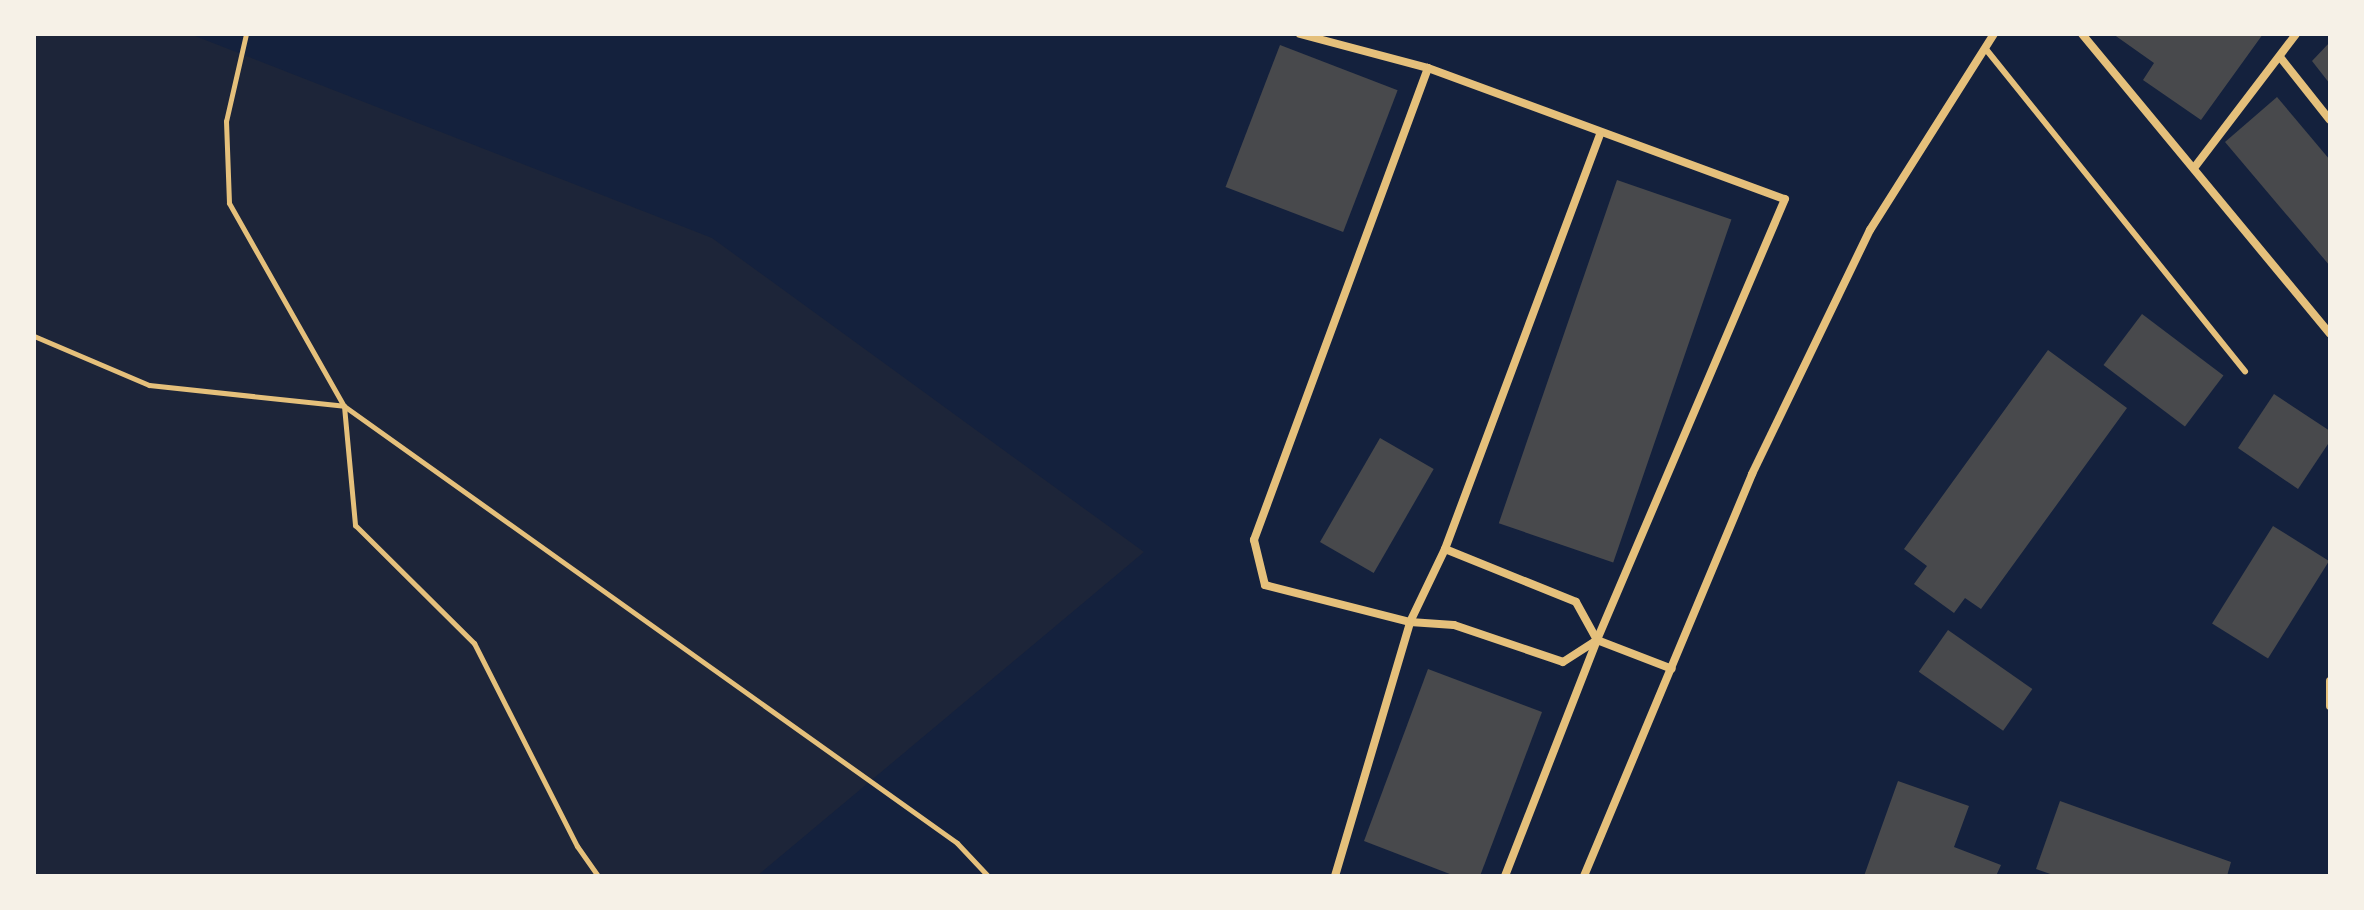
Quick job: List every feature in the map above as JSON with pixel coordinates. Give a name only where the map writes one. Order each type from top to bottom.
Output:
[{"type":"street","points":[[1300,34],[1428,68],[1785,199],[1597,640],[1505,876]]},
{"type":"street","points":[[1584,876],[1752,474],[1870,230],[1994,34]]},
{"type":"street","points":[[2082,34],[2330,334]]},
{"type":"street","points":[[2194,168],[2296,34]]},
{"type":"street","points":[[2280,57],[2330,120]]},
{"type":"street","points":[[1428,68],[1254,540],[1265,585],[1410,622],[1454,625],[1563,662],[1597,640]]},
{"type":"street","points":[[1338,875],[1410,622],[1445,549],[1601,132]]},
{"type":"street","points":[[1445,549],[1576,602],[1597,640],[1672,669]]},
{"type":"street","points":[[2330,681],[2330,706]]},
{"type":"lane","points":[[1985,48],[2245,371]]},
{"type":"path","points":[[246,34],[226,121],[229,203],[344,406],[355,525],[474,643],[577,846],[598,876]]},
{"type":"path","points":[[34,336],[149,385],[344,406],[957,843],[988,876]]},
{"type":"shaded area","points":[[34,34],[190,34],[712,238],[1144,552],[757,876],[34,876]]},
{"type":"building","points":[[2113,34],[2263,34],[2201,120],[2143,80],[2154,63]]},
{"type":"building","points":[[2330,42],[2330,84],[2312,61]]},
{"type":"building","points":[[1280,45],[1398,90],[1343,232],[1226,187]]},
{"type":"building","points":[[2277,97],[2330,160],[2330,266],[2225,142]]},
{"type":"building","points":[[1617,180],[1731,219],[1613,563],[1499,523]]},
{"type":"building","points":[[2142,314],[2223,375],[2185,426],[2103,365]]},
{"type":"building","points":[[2048,350],[2127,408],[1981,609],[1965,598],[1954,613],[1914,584],[1927,566],[1904,549]]},
{"type":"building","points":[[2274,394],[2330,431],[2330,441],[2298,489],[2238,448]]},
{"type":"building","points":[[1380,438],[1434,469],[1374,573],[1320,542]]},
{"type":"building","points":[[2273,526],[2329,561],[2268,659],[2212,624]]},
{"type":"building","points":[[1948,630],[2032,689],[2003,731],[1919,672]]},
{"type":"building","points":[[1428,669],[1542,712],[1480,876],[1455,876],[1364,841]]},
{"type":"building","points":[[1898,781],[1969,806],[1954,847],[2001,865],[1996,876],[1864,876]]},
{"type":"building","points":[[2060,801],[2231,862],[2227,876],[2056,876],[2036,869]]}]
